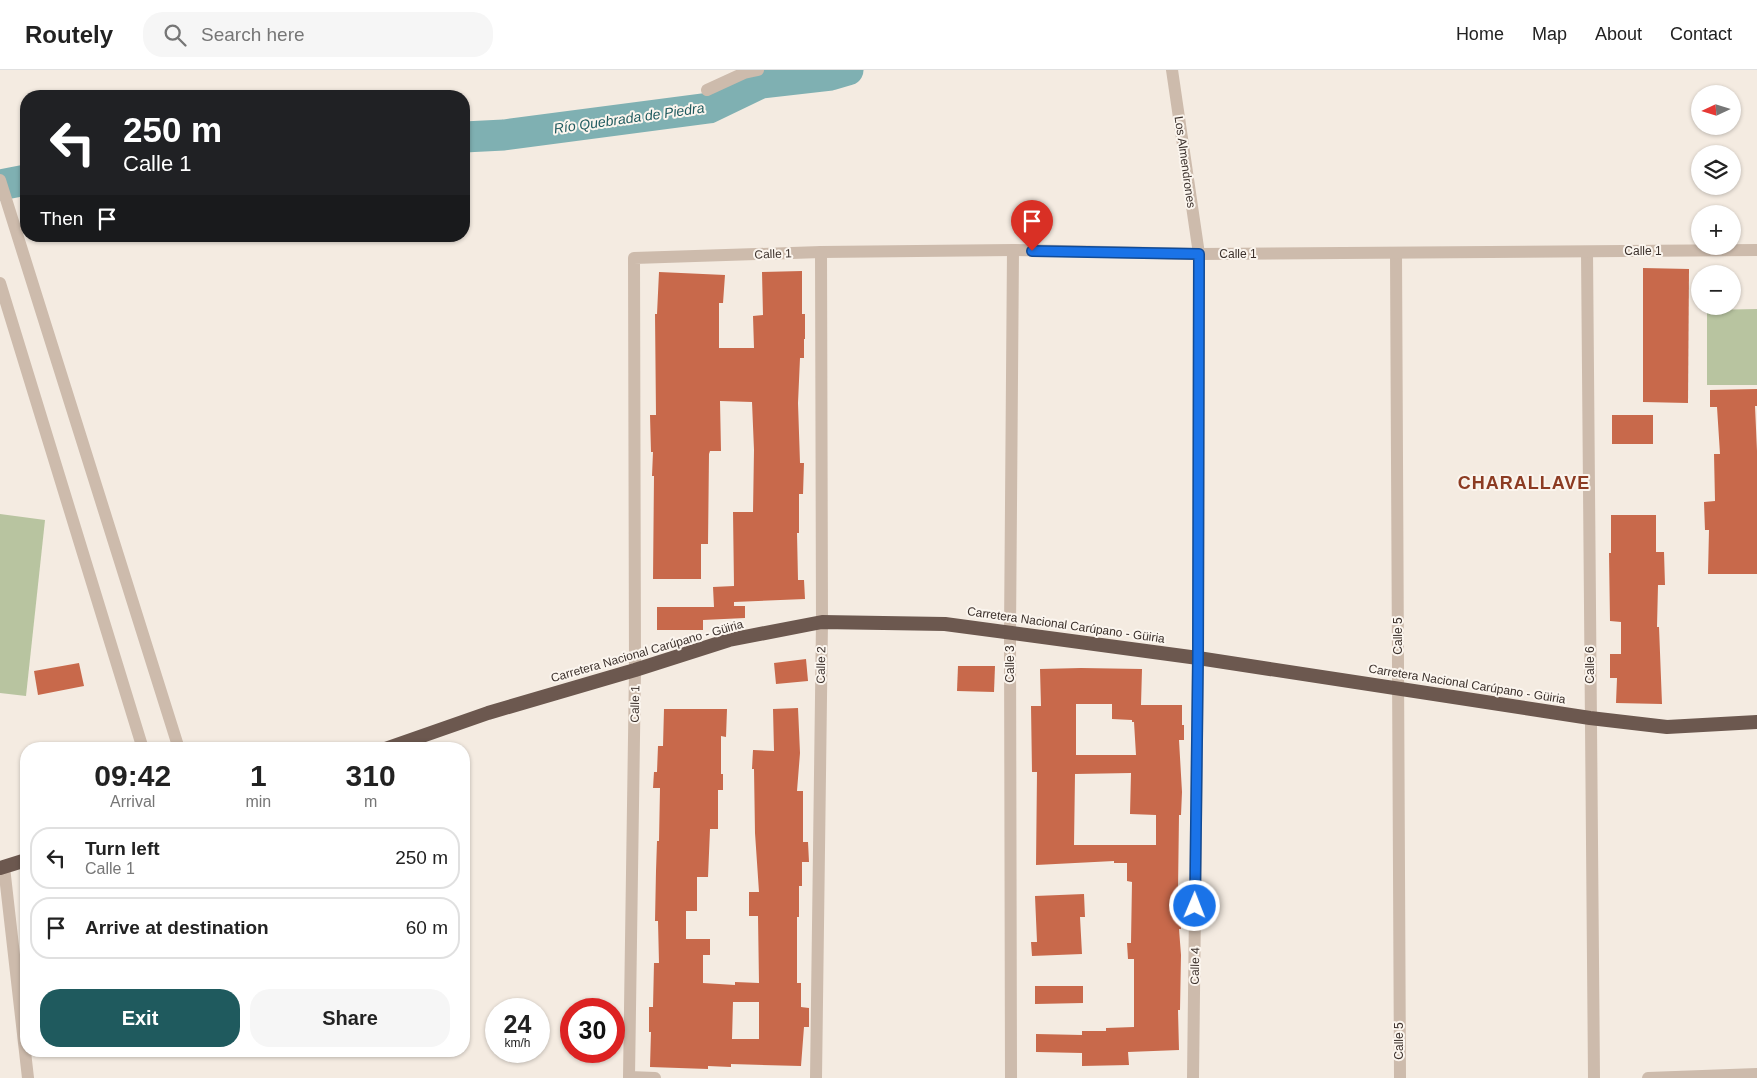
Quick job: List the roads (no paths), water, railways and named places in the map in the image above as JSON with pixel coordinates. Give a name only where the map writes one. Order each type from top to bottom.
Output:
[{"type":"highway","name":"Carretera Nacional Carúpano - Güiria","points":[[405,742],[488,713],[730,640],[822,622],[945,624],[1198,658],[1590,718],[1667,727],[1757,722]]},
{"type":"highway","points":[[2,868],[20,862]]},
{"type":"street","points":[[707,90],[744,73],[758,70]]},
{"type":"street","name":"Los Almendrones","points":[[1172,70],[1199,254]]},
{"type":"street","points":[[0,180],[177,742]]},
{"type":"street","name":"Calle 1","points":[[654,1078],[629,1077],[635,670],[634,258],[821,252],[1013,250],[1199,254],[1757,250]]},
{"type":"street","name":"Calle 3","points":[[1011,1078],[1010,633],[1013,250]]},
{"type":"street","name":"Calle 2","points":[[816,1078],[822,622],[821,252]]},
{"type":"street","name":"Calle 6","points":[[1587,252],[1594,1078]]},
{"type":"street","name":"Calle 5","points":[[1396,253],[1400,1078]]},
{"type":"street","name":"Calle 4","points":[[1193,1078],[1198,658],[1199,254]]},
{"type":"street","points":[[0,283],[141,742]]},
{"type":"street","points":[[2,868],[20,1013]]},
{"type":"street","points":[[25,1057],[28,1078]]},
{"type":"street","points":[[1648,1078],[1757,1074]]},
{"type":"waterway","name":"Río Quebrada de Piedra","points":[[470,137],[504,135],[709,108],[761,83],[831,75],[848,70]]},
{"type":"waterway","name":"Río Quebrada de Piedra","points":[[0,185],[20,181]]},
{"type":"district","name":"CHARALLAVE","points":[[1524,483]]}]
